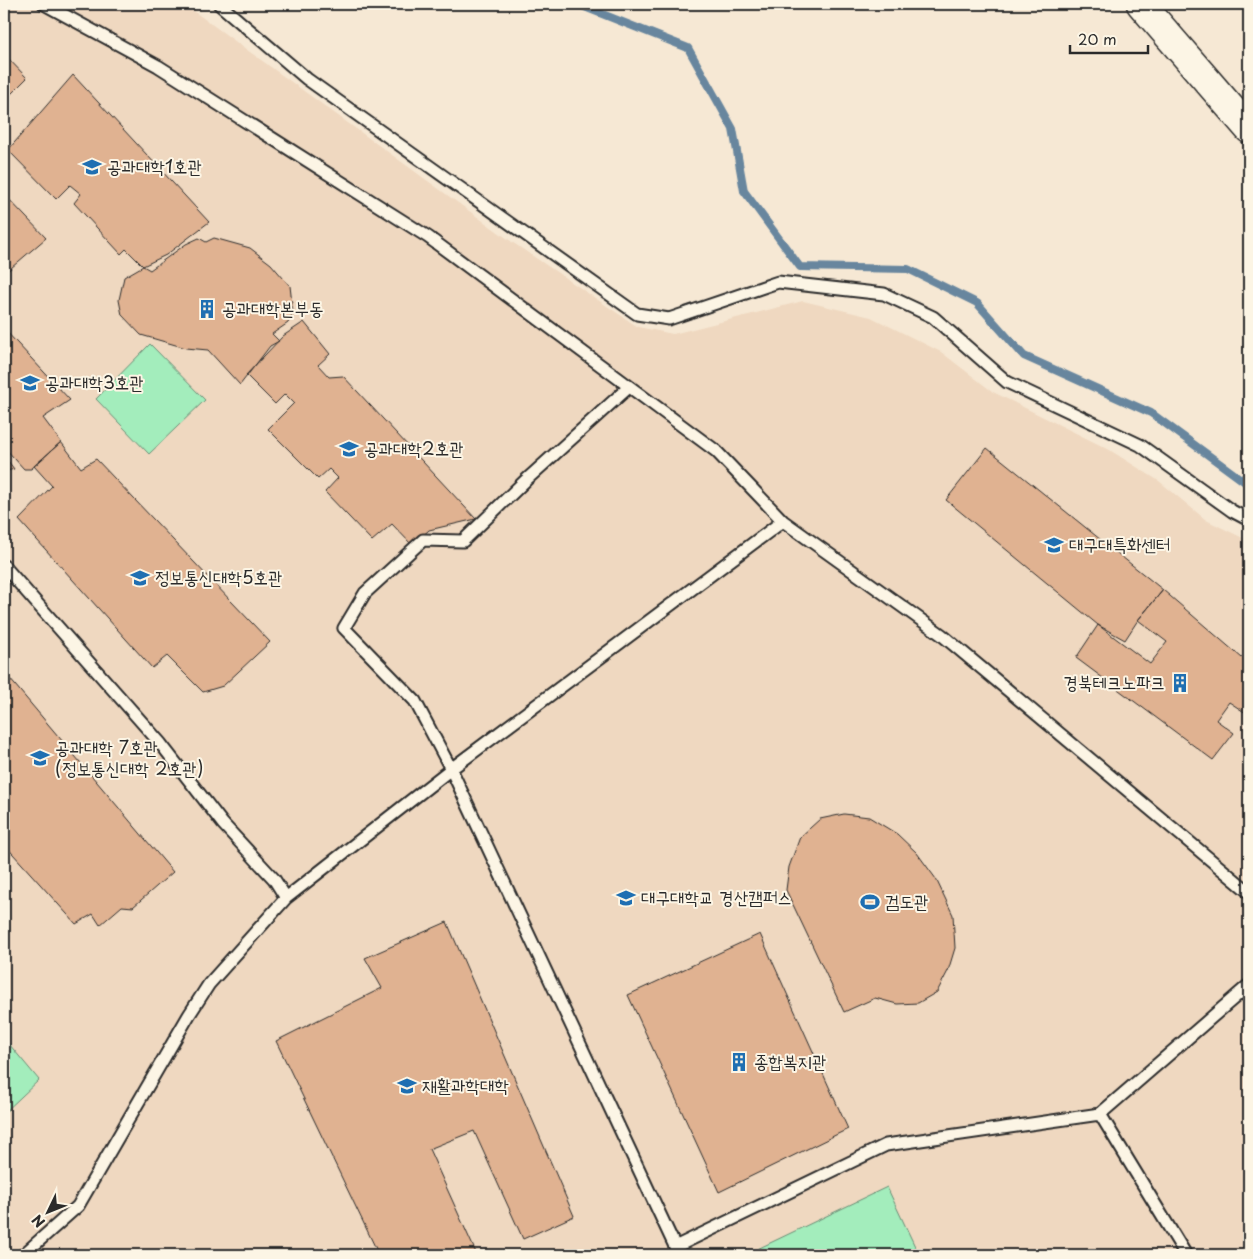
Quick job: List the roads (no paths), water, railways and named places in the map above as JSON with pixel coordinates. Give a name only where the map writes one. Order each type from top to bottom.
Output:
[{"type":"street","points":[[1141,4],[1249,129]]},
{"type":"lane","points":[[44,4],[158,66],[428,237],[716,451],[783,521],[942,635],[1249,892]]},
{"type":"lane","points":[[219,4],[307,79],[637,314],[669,319],[778,282],[884,294],[933,317],[1007,382],[1140,445],[1232,511],[1249,520]]},
{"type":"lane","points":[[630,387],[526,480],[463,541],[423,540],[366,593],[344,628],[415,701],[451,769],[677,1251],[886,1145],[1100,1114],[1249,985]]},
{"type":"lane","points":[[23,1255],[78,1206],[209,984],[286,898],[451,769],[783,521]]},
{"type":"lane","points":[[4,566],[161,744],[223,824],[274,879],[286,898]]},
{"type":"lane","points":[[1100,1114],[1186,1255]]},
{"type":"waterway","points":[[577,4],[688,48],[733,129],[744,191],[800,267],[908,269],[977,303],[1024,356],[1151,413],[1249,485]]},
{"type":"place","name":"공과대학1호관","points":[[92,167]]},
{"type":"place","name":"공과대학본부동","points":[[207,309]]},
{"type":"place","name":"공과대학3호관","points":[[30,383]]},
{"type":"place","name":"공과대학2호관","points":[[349,449]]},
{"type":"place","name":"대구대특화센터","points":[[1054,545]]},
{"type":"place","name":"정보통신대학5호관","points":[[140,578]]},
{"type":"place","name":"경북테크노파크","points":[[1180,683]]},
{"type":"place","name":"공과대학 7호관 (정보통신대학 2호관)","points":[[40,758]]},
{"type":"place","name":"대구대학교 경산캠퍼스","points":[[626,898]]},
{"type":"place","name":"검도관","points":[[870,902]]},
{"type":"place","name":"종합복지관","points":[[739,1062]]},
{"type":"place","name":"재활과학대학","points":[[407,1086]]}]
